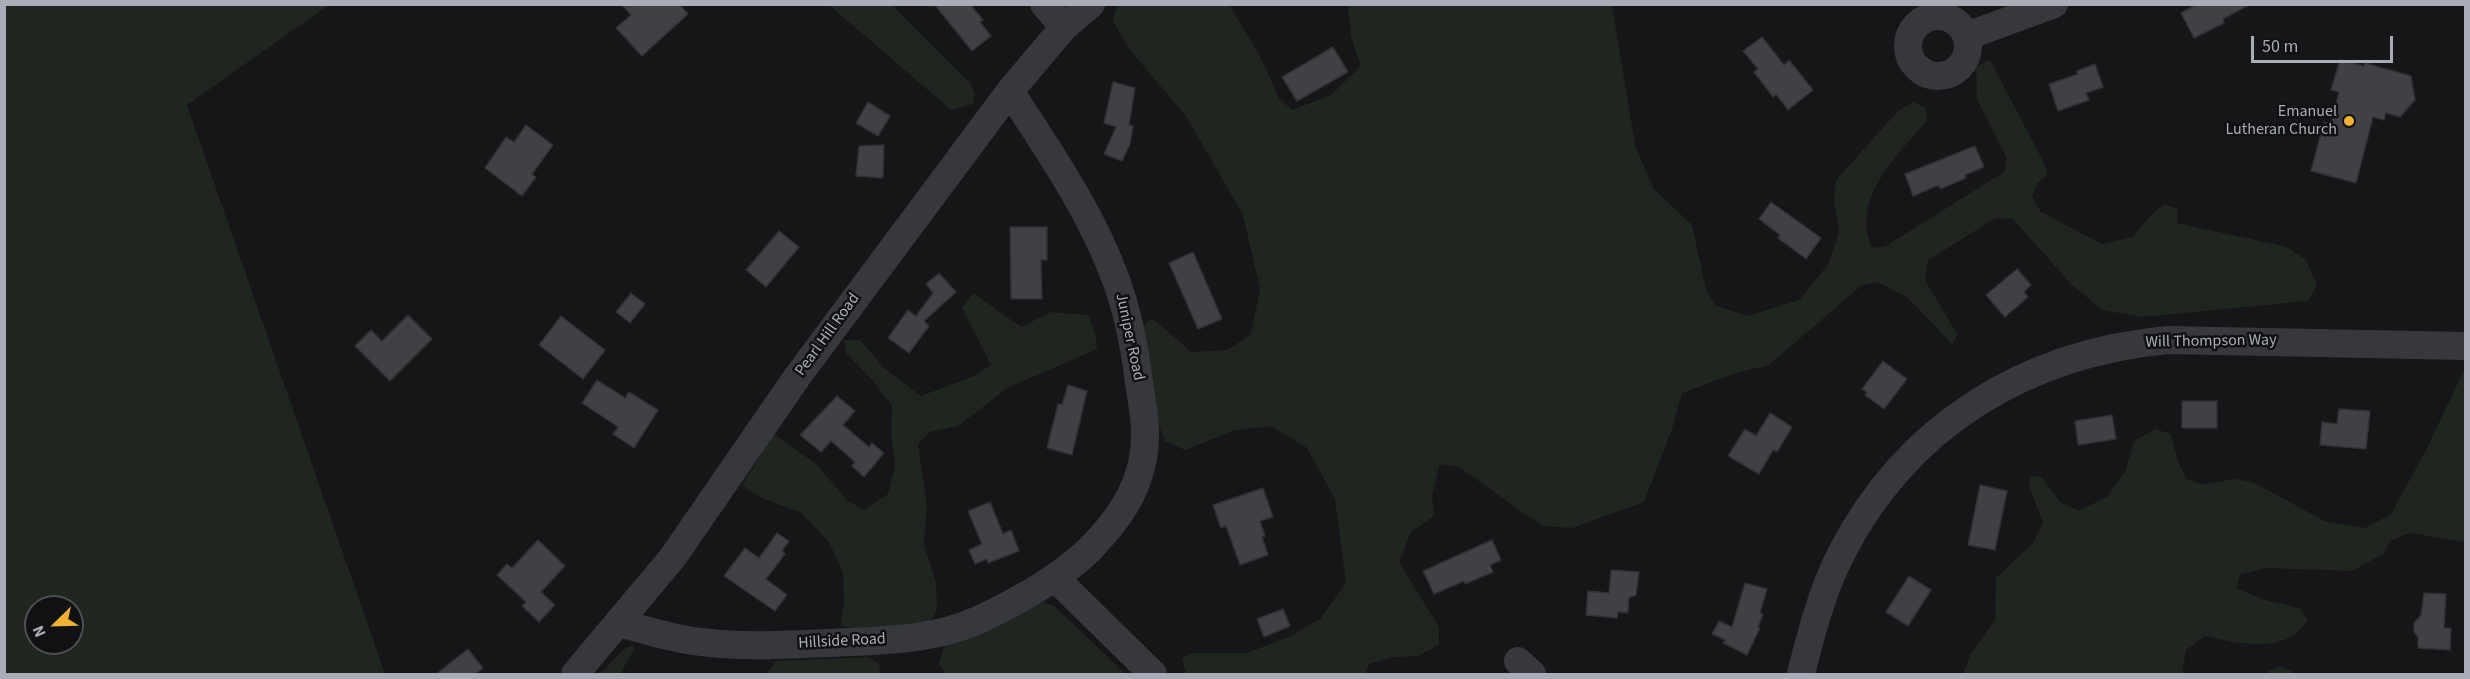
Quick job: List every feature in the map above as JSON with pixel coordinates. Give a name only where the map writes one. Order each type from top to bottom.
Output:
[{"type":"street","points":[[1044,4],[1064,27]]},
{"type":"street","name":"Pearl Hill Road","points":[[575,675],[673,557],[804,368],[1010,91],[1064,27],[1091,4]]},
{"type":"street","points":[[1967,36],[2054,4]]},
{"type":"street","name":"Juniper Road","points":[[1010,91],[1070,184],[1103,247],[1117,280],[1133,343],[1143,408],[1144,456],[1130,499],[1100,538],[1055,578]]},
{"type":"street","name":"Will Thompson Way","points":[[1801,675],[1840,555],[1887,482],[1942,428],[1989,395],[2014,381],[2074,357],[2139,343],[2168,340],[2466,346]]},
{"type":"street","points":[[1055,578],[1153,675]]},
{"type":"street","name":"Hillside Road","points":[[619,623],[687,640],[723,644],[780,645],[887,641],[963,626],[1008,606],[1055,578]]},
{"type":"shaded area","points":[[4,5],[329,5],[187,105],[385,674],[5,674]]},
{"type":"shaded area","points":[[829,5],[892,5],[970,83],[975,94],[973,104],[951,110]]},
{"type":"shaded area","points":[[1117,5],[1229,5],[1260,56],[1279,98],[1292,110],[1331,95],[1361,66],[1351,37],[1348,5],[1612,5],[1635,145],[1653,188],[1692,225],[1706,290],[1716,306],[1748,316],[1799,300],[1829,263],[1839,231],[1834,199],[1836,180],[1898,111],[1913,102],[1926,108],[1927,120],[1880,178],[1872,195],[1867,212],[1867,229],[1872,248],[1886,246],[2004,172],[2007,158],[1977,99],[1976,67],[1990,60],[2045,165],[2047,175],[2037,183],[2032,197],[2041,212],[2102,244],[2133,237],[2149,217],[2164,204],[2178,209],[2177,223],[2287,247],[2306,260],[2317,285],[2308,301],[2142,317],[2102,310],[2071,284],[2013,219],[1996,218],[1928,260],[1925,280],[1957,334],[1953,345],[1908,298],[1878,282],[1862,285],[1769,365],[1736,373],[1682,393],[1672,429],[1644,502],[1572,528],[1542,526],[1459,467],[1440,464],[1432,496],[1434,516],[1411,532],[1399,562],[1439,627],[1439,644],[1419,656],[1393,657],[1369,664],[1365,674],[1186,674],[1182,658],[1192,653],[1247,653],[1291,636],[1320,619],[1346,583],[1335,499],[1307,448],[1271,426],[1232,431],[1185,450],[1165,441],[1157,421],[1142,336],[1145,324],[1151,319],[1157,322],[1191,352],[1228,350],[1251,334],[1260,289],[1243,215],[1186,116],[1129,49],[1113,21]]},
{"type":"shaded area","points":[[973,293],[1021,327],[1051,312],[1088,315],[1096,337],[1097,349],[1009,387],[958,426],[930,432],[918,444],[927,506],[924,544],[936,583],[937,610],[927,627],[858,631],[841,625],[844,603],[843,573],[829,542],[800,512],[759,497],[742,485],[774,434],[816,464],[847,500],[864,510],[888,494],[895,467],[891,432],[892,406],[874,382],[846,353],[844,340],[860,340],[885,369],[921,396],[974,376],[991,365],[962,308]]},
{"type":"shaded area","points":[[2465,368],[2465,542],[2409,533],[2390,541],[2383,554],[2352,571],[2268,568],[2240,574],[2236,588],[2265,600],[2300,608],[2308,621],[2294,635],[2273,643],[2250,644],[2205,636],[2186,650],[2182,674],[1963,674],[1970,655],[1995,620],[1996,578],[2033,543],[2043,523],[2029,486],[2031,476],[2042,477],[2060,502],[2078,511],[2107,497],[2125,472],[2134,441],[2155,429],[2171,434],[2177,458],[2186,479],[2202,484],[2235,479],[2253,482],[2324,521],[2366,528],[2391,514],[2425,452]]},
{"type":"shaded area","points":[[1038,601],[1053,605],[1126,674],[947,674],[939,664],[945,644]]},
{"type":"shaded area","points":[[633,645],[634,650],[620,674],[600,674],[625,648]]},
{"type":"shaded area","points":[[868,657],[881,665],[878,674],[766,674],[776,661]]},
{"type":"shaded area","points":[[2280,666],[2292,671],[2292,674],[2268,674],[2269,671]]},
{"type":"building","points":[[621,4],[679,4],[688,14],[642,56],[616,28],[631,15]]},
{"type":"building","points":[[934,4],[970,4],[983,20],[980,22],[991,36],[972,51]]},
{"type":"building","points":[[2197,4],[2251,4],[2223,19],[2224,23],[2194,38],[2181,13]]},
{"type":"building","points":[[1762,37],[1784,65],[1789,60],[1813,90],[1788,110],[1776,94],[1773,97],[1754,72],[1758,69],[1743,51]]},
{"type":"building","points":[[1333,47],[1348,72],[1297,101],[1282,77]]},
{"type":"building","name":"Emanuel Lutheran Church","points":[[2340,60],[2364,66],[2365,63],[2411,76],[2415,100],[2400,117],[2386,113],[2384,120],[2373,117],[2356,183],[2311,171],[2324,122],[2331,124],[2339,92],[2331,90]]},
{"type":"building","points":[[2095,64],[2103,87],[2086,93],[2089,100],[2058,111],[2049,84],[2078,74],[2077,71]]},
{"type":"building","points":[[1113,82],[1135,88],[1129,125],[1133,126],[1130,144],[1122,161],[1104,154],[1116,127],[1104,123]]},
{"type":"building","points":[[868,102],[890,116],[878,136],[856,123]]},
{"type":"building","points":[[526,125],[553,145],[532,174],[536,177],[522,196],[485,168],[506,137],[514,142]]},
{"type":"building","points":[[884,145],[883,178],[856,176],[859,146]]},
{"type":"building","points":[[1975,146],[1984,167],[1940,189],[1939,185],[1913,196],[1905,174]]},
{"type":"building","points":[[1771,202],[1821,238],[1806,259],[1778,238],[1780,235],[1759,219]]},
{"type":"building","points":[[1010,227],[1047,227],[1047,260],[1041,260],[1042,299],[1011,299]]},
{"type":"building","points":[[779,231],[799,247],[766,287],[746,270]]},
{"type":"building","points":[[1193,252],[1222,319],[1198,329],[1169,263]]},
{"type":"building","points":[[2017,269],[2031,285],[2024,292],[2028,297],[2005,317],[1986,295]]},
{"type":"building","points":[[939,273],[956,292],[924,321],[929,326],[909,353],[888,338],[908,310],[916,316],[933,293],[926,284]]},
{"type":"building","points":[[631,293],[645,304],[630,323],[616,312]]},
{"type":"building","points":[[408,315],[432,339],[390,381],[355,346],[371,330],[382,341]]},
{"type":"building","points":[[561,316],[605,350],[583,379],[539,345]]},
{"type":"building","points":[[1883,361],[1907,379],[1884,409],[1865,395],[1867,392],[1862,389]]},
{"type":"building","points":[[597,380],[625,398],[629,392],[658,410],[634,448],[613,434],[618,427],[582,403]]},
{"type":"building","points":[[1068,385],[1087,391],[1072,455],[1047,448],[1058,404],[1062,405]]},
{"type":"building","points":[[837,396],[855,411],[843,425],[869,447],[872,443],[884,453],[864,477],[852,466],[855,462],[831,441],[821,452],[800,435]]},
{"type":"building","points":[[2182,401],[2217,401],[2217,428],[2182,428]]},
{"type":"building","points":[[2339,409],[2370,411],[2366,449],[2320,445],[2322,422],[2337,424]]},
{"type":"building","points":[[1770,413],[1792,427],[1777,452],[1773,450],[1759,474],[1728,456],[1745,429],[1756,436]]},
{"type":"building","points":[[2112,415],[2116,439],[2078,445],[2075,421]]},
{"type":"building","points":[[1980,485],[2007,491],[1995,550],[1968,545]]},
{"type":"building","points":[[1263,488],[1273,517],[1260,521],[1268,555],[1240,565],[1226,526],[1221,528],[1213,505]]},
{"type":"building","points":[[990,502],[1003,534],[1011,530],[1019,551],[988,563],[987,559],[975,564],[969,550],[982,544],[968,511]]},
{"type":"building","points":[[777,533],[789,541],[782,551],[785,554],[766,579],[787,595],[775,611],[724,576],[745,548],[759,558]]},
{"type":"building","points":[[538,540],[565,566],[541,592],[555,605],[539,622],[522,606],[526,602],[497,575],[507,564],[512,568]]},
{"type":"building","points":[[1492,540],[1501,560],[1490,565],[1493,572],[1434,594],[1423,571]]},
{"type":"building","points":[[1611,570],[1639,572],[1636,595],[1629,598],[1628,613],[1618,612],[1617,618],[1586,615],[1588,591],[1609,593]]},
{"type":"building","points":[[1909,576],[1931,590],[1908,626],[1886,612]]},
{"type":"building","points":[[1745,583],[1767,589],[1760,613],[1763,614],[1758,627],[1760,628],[1747,655],[1723,643],[1725,640],[1712,634],[1719,621],[1732,627]]},
{"type":"building","points":[[2424,593],[2446,594],[2444,628],[2451,628],[2450,650],[2418,648],[2414,623],[2421,615]]},
{"type":"building","points":[[1283,609],[1290,626],[1264,637],[1257,619]]},
{"type":"building","points":[[468,649],[483,668],[474,675],[435,675]]},
{"type":"place","name":"Emanuel Lutheran Church","points":[[2349,121]]}]
